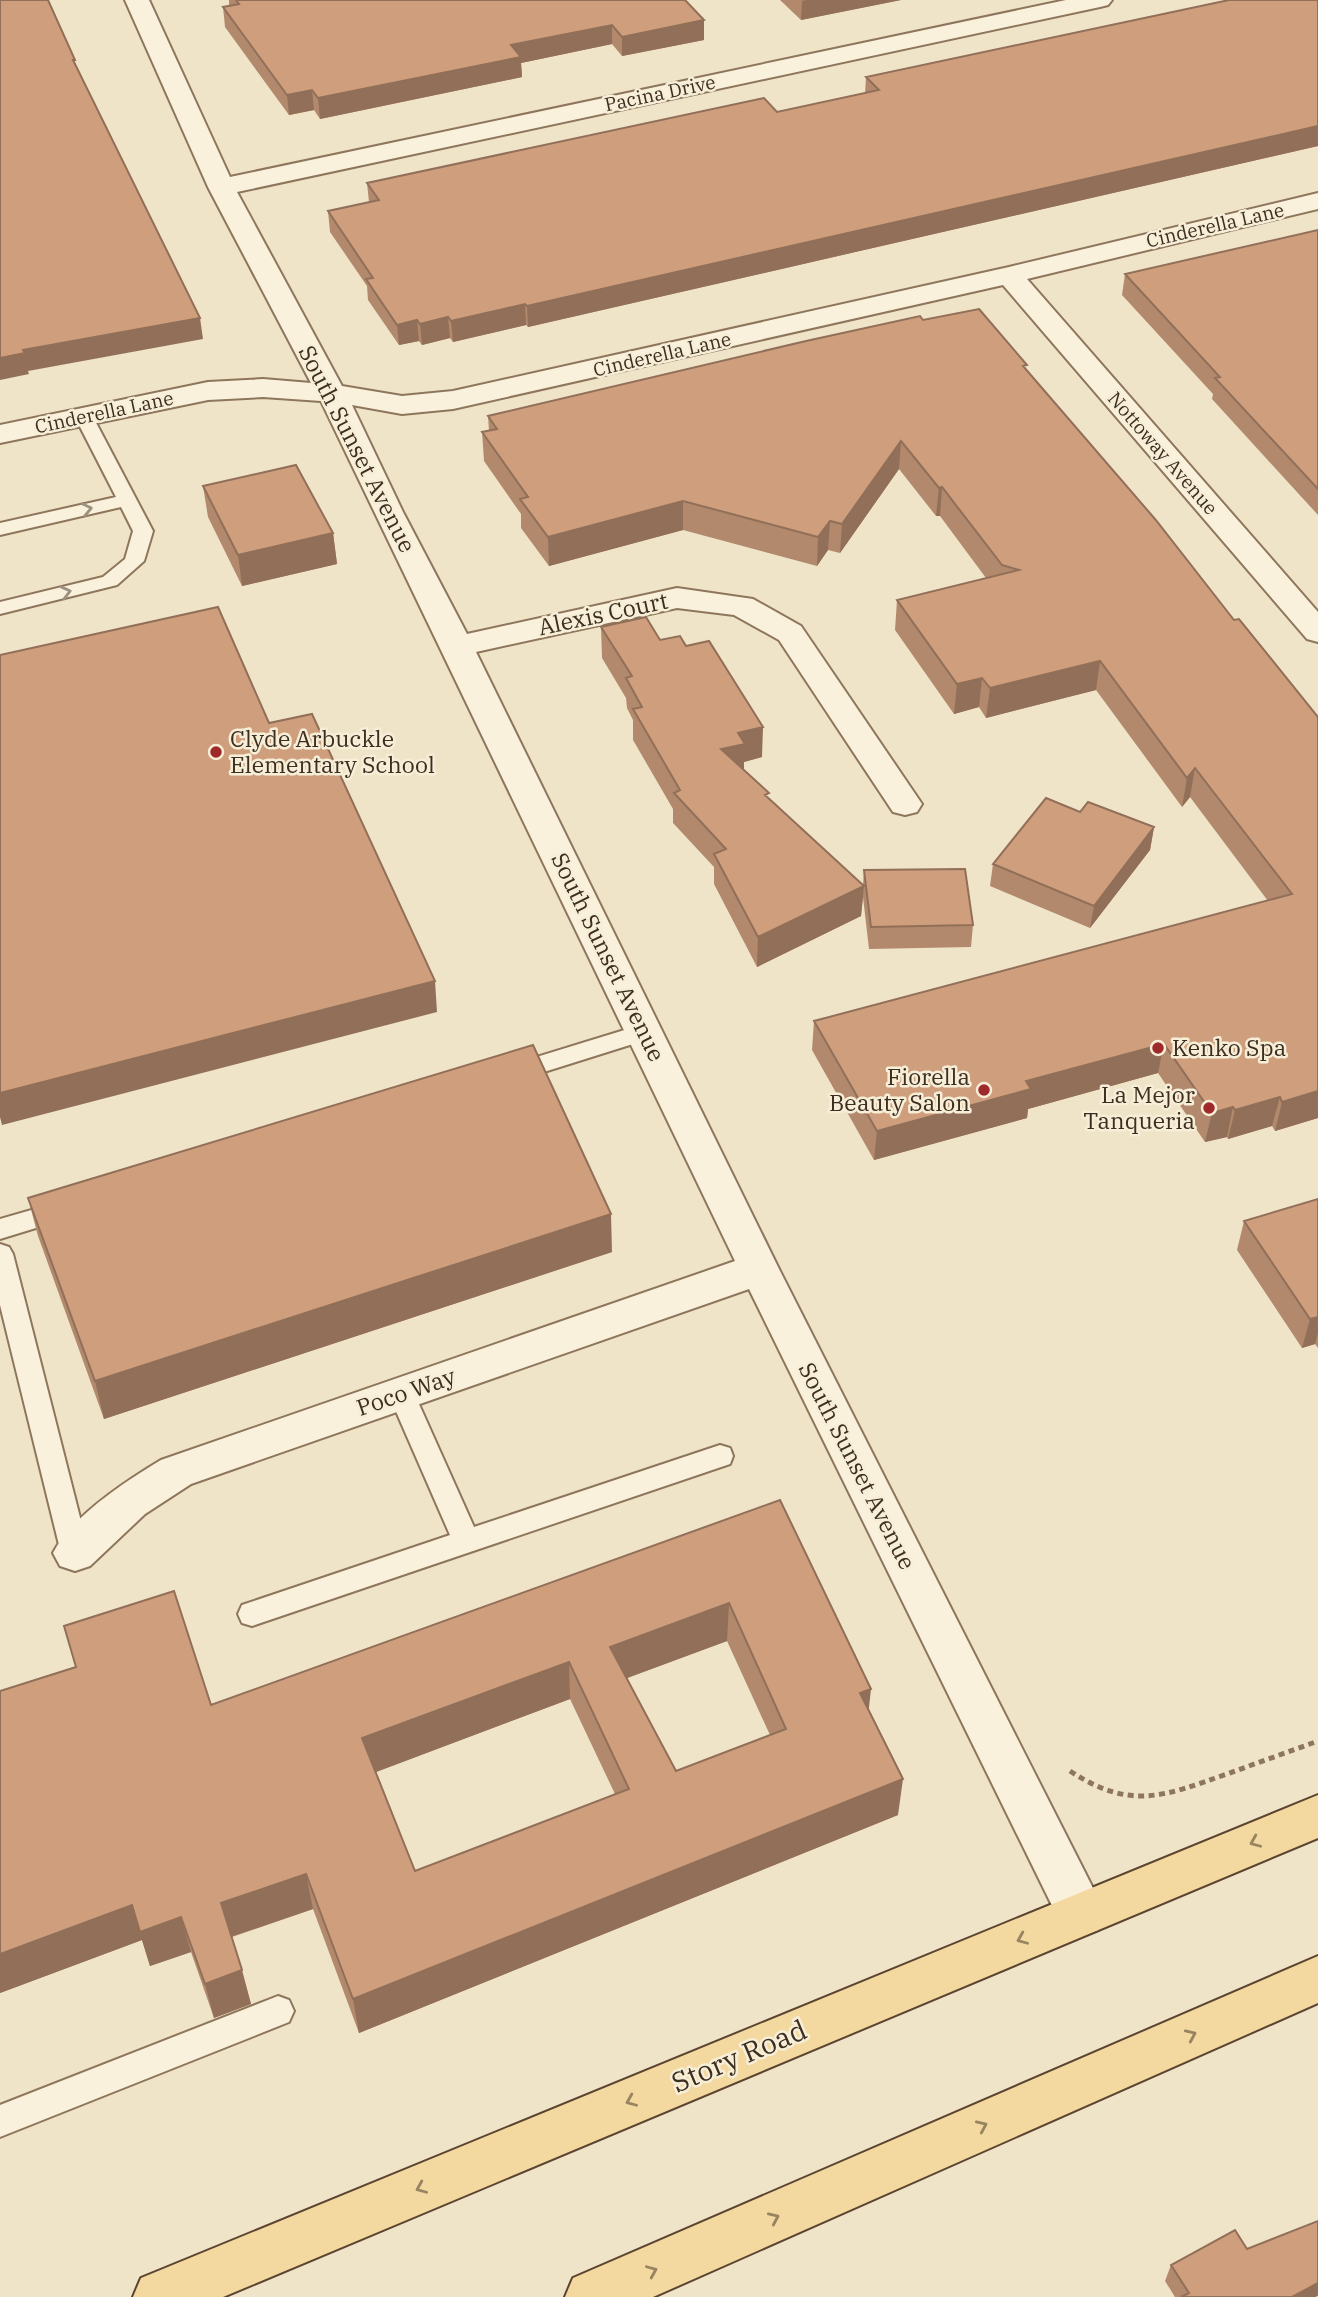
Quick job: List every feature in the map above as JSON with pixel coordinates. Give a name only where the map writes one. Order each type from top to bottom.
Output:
[{"type":"main road","name":"Story Road","points":[[160,2297],[1318,1816]]},
{"type":"main road","points":[[592,2297],[1318,1979]]},
{"type":"street","name":"South Sunset Avenue","points":[[137,0],[220,187],[332,393],[759,1269],[1081,1914]]},
{"type":"street","name":"Pacina Drive","points":[[220,187],[1100,0]]},
{"type":"street","name":"Cinderella Lane","points":[[0,434],[208,391],[263,388],[332,393],[402,405],[453,400],[1009,275],[1318,201]]},
{"type":"street","name":"Nottoway Avenue","points":[[1009,275],[1318,632]]},
{"type":"street","name":"Alexis Court","points":[[457,646],[677,598],[742,606],[790,633],[905,804]]},
{"type":"street","name":"Poco Way","points":[[75,1553],[130,1502],[176,1472],[759,1269]]},
{"type":"lane","points":[[0,608],[110,581],[134,561],[143,531],[84,417]]},
{"type":"lane","points":[[0,529],[127,500]]},
{"type":"lane","points":[[487,1080],[644,1032]]},
{"type":"lane","points":[[0,1229],[92,1201]]},
{"type":"lane","points":[[0,1254],[75,1553]]},
{"type":"lane","points":[[401,1393],[467,1542]]},
{"type":"lane","points":[[252,1614],[720,1456]]},
{"type":"lane","points":[[0,2121],[278,2011]]},
{"type":"path","points":[[1063,1767],[1094,1787],[1126,1796],[1164,1796],[1318,1741]]},
{"type":"building","points":[[0,0],[48,0],[73,60],[200,318],[23,350],[25,353],[0,358]]},
{"type":"building","points":[[236,0],[685,0],[704,20],[622,37],[612,25],[511,45],[521,57],[318,98],[312,90],[287,95],[223,7],[239,4]]},
{"type":"building","points":[[1229,0],[1318,0],[1318,126],[527,306],[525,304],[451,321],[448,317],[420,324],[417,320],[397,325],[366,279],[373,278],[328,211],[379,200],[367,183],[764,98],[777,112],[879,90],[866,77]]},
{"type":"building","points":[[1318,230],[1318,489],[1215,378],[1220,377],[1125,274]]},
{"type":"building","points":[[979,309],[1027,365],[1023,366],[1155,519],[1234,620],[1239,619],[1318,717],[1318,1091],[1282,1102],[1280,1097],[1235,1110],[1233,1107],[1212,1113],[1164,1044],[1026,1081],[1031,1089],[877,1131],[814,1021],[1292,894],[1195,768],[1187,778],[1100,661],[990,688],[982,678],[957,684],[897,600],[1019,570],[1002,565],[942,487],[939,488],[901,441],[842,524],[830,521],[818,537],[683,501],[548,537],[520,499],[528,497],[482,432],[497,429],[488,416],[920,316],[923,320]]},
{"type":"building","points":[[296,465],[333,533],[238,555],[203,486]]},
{"type":"building","points":[[218,607],[269,723],[312,714],[435,981],[0,1093],[0,655]]},
{"type":"building","points":[[646,617],[660,640],[680,636],[686,646],[709,641],[763,727],[738,733],[745,744],[721,749],[769,793],[765,795],[864,886],[758,937],[714,854],[726,849],[674,793],[680,790],[633,709],[642,707],[626,678],[632,676],[601,627]]},
{"type":"building","points":[[1046,798],[1080,812],[1088,802],[1154,827],[1094,906],[993,864]]},
{"type":"building","points":[[965,869],[973,925],[871,927],[864,870]]},
{"type":"building","points":[[533,1045],[611,1214],[95,1381],[28,1198]]},
{"type":"building","points":[[1318,1199],[1318,1317],[1310,1319],[1244,1221]]},
{"type":"building","points":[[780,1500],[871,1689],[860,1693],[903,1779],[353,1999],[306,1874],[221,1903],[242,1970],[205,1984],[181,1917],[140,1932],[132,1905],[0,1954],[0,1691],[76,1667],[64,1626],[174,1591],[211,1705]],"holes":[[[729,1603],[786,1729],[676,1771],[610,1647]],[[569,1662],[629,1789],[415,1871],[362,1738]]]},
{"type":"building","points":[[1318,2221],[1318,2283],[1292,2297],[1181,2297],[1189,2293],[1171,2265],[1235,2230],[1247,2249]]},
{"type":"place","name":"Clyde Arbuckle Elementary School","points":[[216,752]]},
{"type":"place","name":"Kenko Spa","points":[[1158,1048]]},
{"type":"place","name":"Fiorella Beauty Salon","points":[[984,1090]]},
{"type":"place","name":"La Mejor Tanqueria","points":[[1209,1108]]}]
